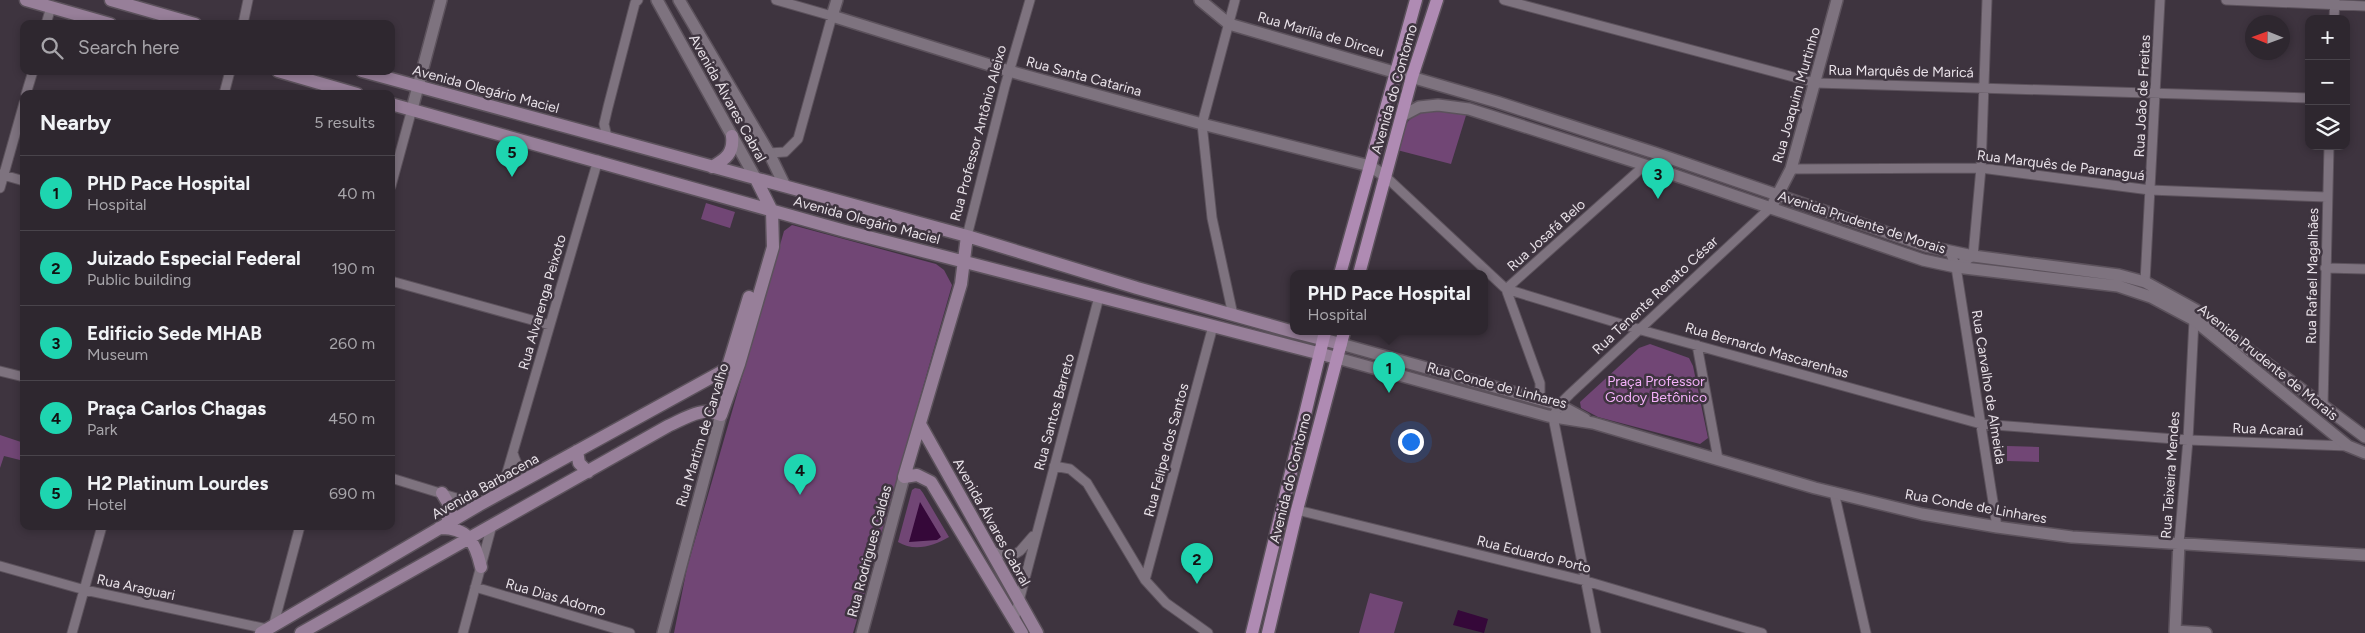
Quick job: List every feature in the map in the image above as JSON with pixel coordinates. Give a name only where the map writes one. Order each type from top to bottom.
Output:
[{"type":"main road","points":[[26,0],[96,20]]},
{"type":"main road","points":[[111,0],[181,20]]},
{"type":"main road","name":"Avenida do Contorno","points":[[1341,270],[1416,0]]},
{"type":"main road","name":"Avenida do Contorno","points":[[1360,270],[1412,76],[1437,0]]},
{"type":"main road","points":[[292,75],[343,90]]},
{"type":"main road","name":"Avenida Olegário Maciel","points":[[376,75],[967,236],[1137,288],[1290,331]]},
{"type":"main road","name":"Avenida Olegário Maciel","points":[[395,105],[772,210],[1337,358]]},
{"type":"main road","points":[[712,167],[726,159],[730,154],[733,147],[732,136]]},
{"type":"main road","name":"Avenida Álvares Cabral","points":[[756,179],[772,210]]},
{"type":"main road","name":"Rua Martim de Carvalho","points":[[721,415],[739,364],[773,247],[772,210]]},
{"type":"main road","name":"Rua Professor Antônio Aleixo","points":[[904,478],[921,426],[961,284],[967,236]]},
{"type":"main road","name":"Rua Martim de Carvalho","points":[[726,369],[760,261],[773,247]]},
{"type":"main road","points":[[1099,297],[1101,292],[1105,290],[1137,288]]},
{"type":"main road","name":"Avenida Olegário Maciel","points":[[1324,336],[1342,338]]},
{"type":"main road","name":"Avenida do Contorno","points":[[1252,633],[1324,336]]},
{"type":"main road","name":"Avenida do Contorno","points":[[1268,633],[1297,510],[1342,338]]},
{"type":"main road","name":"Avenida Barbacena","points":[[270,631],[479,505],[726,369]]},
{"type":"main road","points":[[653,410],[656,420],[663,429]]},
{"type":"main road","points":[[301,633],[663,429],[700,411],[721,415]]},
{"type":"main road","name":"Avenida Álvares Cabral","points":[[921,426],[1037,633]]},
{"type":"main road","points":[[577,451],[579,463],[588,472]]},
{"type":"main road","points":[[533,475],[541,482],[545,496]]},
{"type":"main road","name":"Avenida Álvares Cabral","points":[[904,478],[917,475],[931,482],[1022,633]]},
{"type":"main road","points":[[442,493],[452,508],[443,526],[459,529],[469,538],[477,551],[480,567]]},
{"type":"street","points":[[243,20],[248,0]]},
{"type":"street","points":[[395,171],[441,0]]},
{"type":"street","points":[[607,137],[604,124],[635,3],[638,0]]},
{"type":"street","name":"Rua Santa Catarina","points":[[776,0],[1009,71],[1202,124],[1370,166],[1385,176]]},
{"type":"street","points":[[769,153],[785,152],[798,139],[837,0]]},
{"type":"street","name":"Rua Professor Antônio Aleixo","points":[[967,236],[1009,71],[1030,0]]},
{"type":"street","name":"Rua Marília de Dirceu","points":[[1200,0],[1229,24],[1412,76]]},
{"type":"street","points":[[1233,315],[1212,218],[1202,124],[1235,0]]},
{"type":"street","name":"Rua Marquês de Maricá","points":[[1504,0],[1816,83],[2305,98]]},
{"type":"street","name":"Rua Joaquim Murtinho","points":[[1779,196],[1791,169],[1816,83],[1837,0]]},
{"type":"street","points":[[1956,267],[1973,256],[1981,168],[1987,0]]},
{"type":"street","name":"Rua João de Freitas","points":[[2144,282],[2160,0]]},
{"type":"street","points":[[2226,0],[2335,2],[2365,6]]},
{"type":"street","name":"Avenida Álvares Cabral","points":[[657,2],[756,179]]},
{"type":"street","name":"Avenida Álvares Cabral","points":[[682,2],[769,153],[785,186]]},
{"type":"street","points":[[2334,15],[2335,2]]},
{"type":"street","points":[[47,20],[51,7]]},
{"type":"street","points":[[27,90],[32,75]]},
{"type":"street","points":[[225,90],[229,75]]},
{"type":"street","name":"Avenida Prudente de Morais","points":[[1412,76],[1655,153],[1950,252],[2119,275],[2144,282],[2196,310],[2365,437]]},
{"type":"street","name":"Avenida Prudente de Morais","points":[[1402,116],[1419,107],[1438,105],[1469,109],[1646,165],[1923,260],[1956,267],[2118,286],[2151,297],[2194,320],[2348,446],[2365,453]]},
{"type":"street","points":[[0,188],[2,174],[20,116]]},
{"type":"street","name":"Rua Rafael Magalhães","points":[[2323,406],[2325,268],[2330,150]]},
{"type":"street","name":"Rua Alvarenga Peixoto","points":[[501,493],[598,160]]},
{"type":"street","name":"Rua Josafá Belo","points":[[1537,398],[1540,392],[1540,383],[1506,289],[1646,165]]},
{"type":"street","name":"Rua Marquês de Paranaguá","points":[[1791,169],[1981,168],[2150,190],[2327,197]]},
{"type":"street","points":[[2,174],[20,180]]},
{"type":"street","name":"Rua Bernardo Mascarenhas","points":[[1385,176],[1486,270]]},
{"type":"street","name":"Rua Tenente Renato César","points":[[1553,417],[1559,405],[1770,208],[1779,196]]},
{"type":"street","name":"Rua Carvalho de Almeida","points":[[1950,252],[1956,267],[1997,527]]},
{"type":"street","points":[[2325,268],[2365,269]]},
{"type":"street","name":"Rua Bernardo Mascarenhas","points":[[1488,272],[1506,289],[1641,330],[1981,424],[2188,440]]},
{"type":"street","points":[[395,282],[550,324]]},
{"type":"street","name":"Rua Santos Barreto","points":[[1014,620],[1035,534],[1099,297]]},
{"type":"street","name":"Rua Teixeira Mendes","points":[[2175,632],[2194,320]]},
{"type":"street","name":"Rua Felipe dos Santos","points":[[1145,580],[1213,326]]},
{"type":"street","name":"Rua Conde de Linhares","points":[[1342,338],[1559,405],[1593,423]]},
{"type":"street","points":[[1697,345],[1718,459]]},
{"type":"street","name":"Rua Conde de Linhares","points":[[1337,358],[1553,417],[1593,423],[1834,492],[1922,514],[2072,537],[2365,555]]},
{"type":"street","points":[[0,371],[20,376]]},
{"type":"street","name":"Rua Martim de Carvalho","points":[[663,633],[721,415]]},
{"type":"street","points":[[1553,417],[1596,633]]},
{"type":"street","name":"Rua Acaraú","points":[[2188,440],[2348,446]]},
{"type":"street","points":[[513,452],[517,466],[523,472],[533,475]]},
{"type":"street","points":[[1054,466],[1070,469],[1087,483],[1145,580],[1166,603],[1208,633]]},
{"type":"street","name":"Rua Rodrigues Caldas","points":[[862,633],[904,478]]},
{"type":"street","points":[[395,479],[479,505]]},
{"type":"street","points":[[1834,492],[1866,633]]},
{"type":"street","name":"Rua Eduardo Porto","points":[[1297,510],[1586,581],[1762,633]]},
{"type":"street","points":[[463,633],[492,525]]},
{"type":"street","points":[[72,633],[101,530]]},
{"type":"street","points":[[270,631],[299,530]]},
{"type":"street","name":"Rua Santos Barreto","points":[[989,550],[1012,556],[1020,551],[1035,534]]},
{"type":"street","name":"Rua Araguari","points":[[0,566],[85,590],[270,631]]},
{"type":"street","name":"Rua Dias Adorno","points":[[475,587],[630,633]]},
{"type":"street","points":[[2175,632],[2206,633]]},
{"type":"green space","points":[[1437,108],[1468,109],[1451,164],[1397,150],[1402,132],[1408,121],[1419,114]]},
{"type":"green space","points":[[706,203],[735,212],[730,228],[701,219]]},
{"type":"green space","points":[[792,225],[936,264],[944,270],[952,285],[860,609],[853,633],[674,633],[687,568],[784,231]]},
{"type":"green space","name":"Praça Professor Godoy Betônico","points":[[1650,344],[1689,358],[1693,366],[1708,438],[1700,444],[1598,417],[1581,408],[1580,402],[1639,348]]},
{"type":"green space","points":[[0,435],[20,442],[20,460],[4,456],[0,468]]},
{"type":"green space","points":[[2007,446],[2039,447],[2039,462],[2007,461]]},
{"type":"green space","points":[[915,488],[920,489],[923,493],[949,537],[924,547],[911,547],[898,542],[912,490]]},
{"type":"green space","points":[[1370,593],[1403,602],[1394,633],[1359,633]]},
{"type":"shaded area","points":[[920,502],[941,537],[937,540],[909,542]]},
{"type":"shaded area","points":[[1458,610],[1488,619],[1484,633],[1453,625]]},
{"type":"place","name":"H2 Platinum Lourdes","points":[[512,177]]},
{"type":"place","name":"Edificio Sede MHAB","points":[[1658,199]]},
{"type":"place","name":"PHD Pace Hospital","points":[[1389,393]]},
{"type":"place","name":"Praça Carlos Chagas","points":[[800,495]]},
{"type":"place","name":"Juizado Especial Federal","points":[[1197,584]]}]
